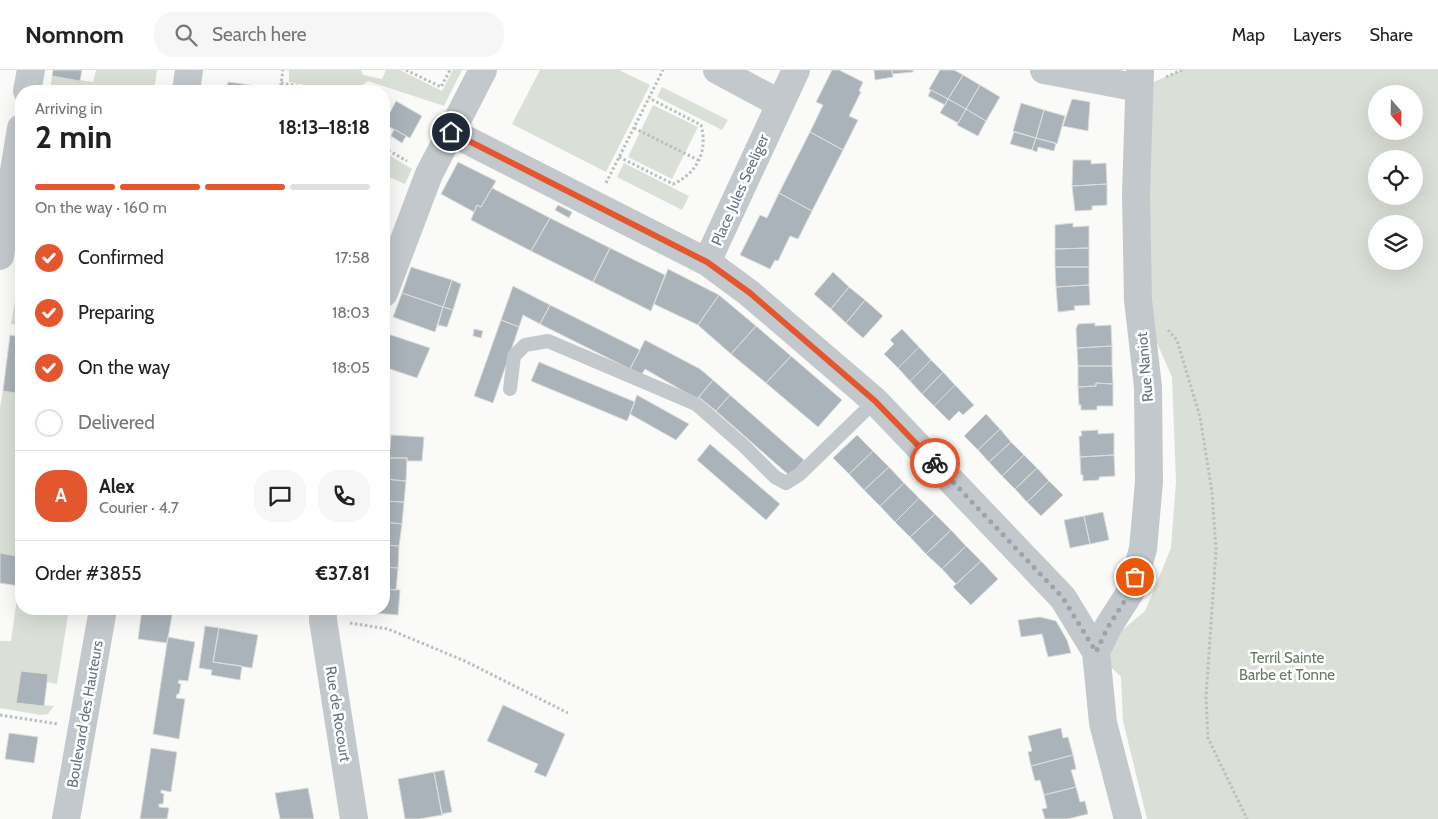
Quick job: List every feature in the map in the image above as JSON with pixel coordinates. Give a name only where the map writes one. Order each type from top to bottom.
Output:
[{"type":"street","points":[[28,85],[31,70]]},
{"type":"street","points":[[187,85],[189,70]]},
{"type":"street","points":[[390,277],[429,174],[483,70]]},
{"type":"street","points":[[717,70],[779,103]]},
{"type":"street","name":"Place Jules Seeliger","points":[[451,132],[707,262],[779,103],[796,70]]},
{"type":"street","points":[[1044,70],[1140,79]]},
{"type":"street","name":"Rue Naniot","points":[[1096,652],[1108,627],[1131,591],[1143,548],[1149,482],[1148,387],[1138,300],[1136,194],[1140,79]]},
{"type":"street","points":[[0,256],[15,165]]},
{"type":"street","points":[[707,262],[750,293],[875,401],[1063,598],[1096,652],[1103,723],[1128,819]]},
{"type":"street","name":"Boulevard des Hauteurs","points":[[66,819],[102,615]]},
{"type":"street","name":"Rue de Rocourt","points":[[323,615],[354,819]]},
{"type":"lane","points":[[510,389],[514,356],[525,345],[548,340],[696,404],[744,446],[775,477],[786,483],[800,474],[875,401]]},
{"type":"path","points":[[283,70],[281,83],[292,85]]},
{"type":"path","points":[[406,70],[441,87],[450,70]]},
{"type":"path","points":[[595,205],[663,70]]},
{"type":"path","points":[[620,157],[673,184],[682,180],[694,168],[702,152],[704,139],[701,125],[649,98]]},
{"type":"path","points":[[634,128],[698,160]]},
{"type":"path","points":[[1138,300],[1177,340],[1200,417],[1212,492],[1216,550],[1206,697],[1208,738],[1247,819]]},
{"type":"path","points":[[327,615],[388,629],[465,661],[568,713]]},
{"type":"path","points":[[0,715],[83,727]]},
{"type":"green space","points":[[96,70],[157,70],[155,85],[51,85],[52,76],[93,82]]},
{"type":"green space","points":[[289,70],[361,70],[363,75],[382,79],[386,70],[400,70],[442,91],[453,70],[462,70],[444,106],[390,88],[390,85],[380,85],[368,81],[362,85],[304,85],[289,82]]},
{"type":"green space","points":[[540,70],[619,70],[650,85],[606,172],[512,124]]},
{"type":"green space","name":"Terril Sainte Barbe et Tonne","points":[[1182,70],[1438,70],[1438,819],[1147,819],[1123,721],[1121,677],[1096,652],[1145,611],[1171,548],[1176,482],[1172,377],[1138,300],[1139,88]]},
{"type":"green space","points":[[662,87],[728,120],[722,130],[657,97]]},
{"type":"green space","points":[[653,105],[698,127],[672,179],[628,157]]},
{"type":"green space","points":[[390,156],[412,169],[405,184],[390,178]]},
{"type":"green space","points":[[624,163],[689,196],[682,210],[617,177]]},
{"type":"green space","points":[[15,301],[15,324],[11,324]]},
{"type":"green space","points":[[3,391],[15,393],[15,556],[0,553],[0,408]]},
{"type":"green space","points":[[15,612],[15,615],[68,615],[57,684],[47,682],[48,674],[21,671],[16,703],[54,706],[48,714],[41,715],[0,708],[0,641],[11,641]]},
{"type":"building","points":[[53,70],[82,70],[80,81],[52,76]]},
{"type":"building","points":[[832,70],[839,70],[863,82],[859,91],[861,92],[849,116],[858,120],[843,150],[810,132],[823,105],[816,102]]},
{"type":"building","points":[[874,70],[892,70],[893,77],[875,80]]},
{"type":"building","points":[[892,70],[913,70],[913,72],[892,74]]},
{"type":"building","points":[[940,70],[954,70],[963,75],[948,99],[929,89]]},
{"type":"building","points":[[963,75],[980,85],[966,109],[948,99]]},
{"type":"building","points":[[228,82],[250,85],[228,85]]},
{"type":"building","points":[[980,85],[1000,97],[986,121],[966,109]]},
{"type":"building","points":[[931,90],[948,99],[945,105],[928,96]]},
{"type":"building","points":[[948,99],[966,109],[958,123],[940,113]]},
{"type":"building","points":[[1072,99],[1090,102],[1088,131],[1063,126]]},
{"type":"building","points":[[396,101],[422,116],[410,138],[390,127],[390,112]]},
{"type":"building","points":[[1021,103],[1044,110],[1036,138],[1013,131]]},
{"type":"building","points":[[966,109],[986,121],[978,136],[957,125]]},
{"type":"building","points":[[1044,110],[1065,116],[1057,144],[1036,138]]},
{"type":"building","points":[[394,129],[406,136],[402,143],[391,136]]},
{"type":"building","points":[[810,132],[843,150],[812,211],[779,193]]},
{"type":"building","points":[[1014,132],[1036,138],[1032,150],[1010,144]]},
{"type":"building","points":[[1036,138],[1056,143],[1054,151],[1038,147],[1037,152],[1032,150]]},
{"type":"building","points":[[1073,160],[1091,160],[1091,164],[1106,163],[1107,184],[1072,186]]},
{"type":"building","points":[[458,162],[496,181],[481,207],[477,205],[474,212],[441,194]]},
{"type":"building","points":[[1107,184],[1107,205],[1092,206],[1092,210],[1075,211],[1072,186]]},
{"type":"building","points":[[492,188],[550,218],[531,251],[471,220],[477,205],[481,207]]},
{"type":"building","points":[[779,193],[812,211],[798,239],[790,236],[778,261],[775,260],[770,269],[740,255],[760,215],[767,218]]},
{"type":"building","points":[[558,205],[572,212],[569,218],[555,210]]},
{"type":"building","points":[[550,218],[610,248],[593,282],[531,251]]},
{"type":"building","points":[[1073,223],[1073,227],[1089,226],[1089,248],[1055,249],[1055,225]]},
{"type":"building","points":[[610,248],[665,275],[651,311],[593,282]]},
{"type":"building","points":[[1089,248],[1089,267],[1055,267],[1055,249]]},
{"type":"building","points":[[411,267],[452,280],[443,307],[402,293]]},
{"type":"building","points":[[1055,267],[1089,267],[1089,285],[1056,287]]},
{"type":"building","points":[[668,269],[719,295],[698,325],[654,304]]},
{"type":"building","points":[[833,272],[849,287],[831,309],[814,294]]},
{"type":"building","points":[[452,280],[461,284],[453,310],[443,307]]},
{"type":"building","points":[[1089,285],[1090,305],[1074,306],[1075,310],[1058,312],[1056,287]]},
{"type":"building","points":[[513,286],[550,305],[540,324],[523,315],[519,327],[501,320]]},
{"type":"building","points":[[849,287],[865,300],[846,323],[831,309]]},
{"type":"building","points":[[402,293],[443,307],[435,332],[393,317]]},
{"type":"building","points":[[719,295],[756,326],[731,354],[698,325]]},
{"type":"building","points":[[865,300],[883,316],[863,338],[846,323]]},
{"type":"building","points":[[550,305],[640,350],[630,369],[540,324]]},
{"type":"building","points":[[443,307],[453,310],[447,327],[438,325]]},
{"type":"building","points":[[501,320],[519,327],[493,403],[474,396]]},
{"type":"building","points":[[1095,323],[1095,326],[1111,325],[1112,346],[1077,348],[1076,329],[1078,324]]},
{"type":"building","points":[[756,326],[791,356],[766,383],[731,354]]},
{"type":"building","points":[[474,329],[483,331],[481,338],[473,336]]},
{"type":"building","points":[[902,329],[919,347],[898,368],[884,354],[894,344],[890,340]]},
{"type":"building","points":[[10,335],[15,336],[15,393],[3,391]]},
{"type":"building","points":[[390,335],[430,348],[417,378],[390,369]]},
{"type":"building","points":[[645,340],[700,369],[713,380],[697,399],[645,369],[642,374],[630,369]]},
{"type":"building","points":[[1112,346],[1112,366],[1078,366],[1077,348]]},
{"type":"building","points":[[919,347],[931,360],[910,381],[898,368]]},
{"type":"building","points":[[791,356],[842,400],[818,427],[766,383]]},
{"type":"building","points":[[931,360],[943,372],[922,394],[910,381]]},
{"type":"building","points":[[539,362],[635,402],[627,421],[531,381]]},
{"type":"building","points":[[1078,366],[1112,366],[1113,384],[1096,383],[1096,386],[1078,387]]},
{"type":"building","points":[[943,372],[955,385],[934,406],[922,394]]},
{"type":"building","points":[[713,380],[730,395],[716,411],[699,397]]},
{"type":"building","points":[[1096,383],[1113,384],[1113,406],[1097,406],[1097,410],[1081,410],[1078,387],[1096,386]]},
{"type":"building","points":[[955,385],[974,405],[963,415],[959,411],[949,421],[934,406]]},
{"type":"building","points":[[637,395],[689,424],[676,440],[630,414]]},
{"type":"building","points":[[730,395],[804,460],[790,476],[716,411]]},
{"type":"building","points":[[986,414],[1000,429],[978,450],[964,436]]},
{"type":"building","points":[[1000,429],[1011,442],[989,462],[978,450]]},
{"type":"building","points":[[1098,430],[1098,434],[1114,433],[1114,455],[1080,457],[1079,436],[1082,436],[1081,431]]},
{"type":"building","points":[[391,435],[424,437],[422,461],[407,461],[407,458],[390,458]]},
{"type":"building","points":[[857,435],[873,451],[849,474],[833,458]]},
{"type":"building","points":[[1011,442],[1024,455],[1002,476],[989,462]]},
{"type":"building","points":[[710,444],[780,504],[766,520],[697,460]]},
{"type":"building","points":[[873,451],[889,467],[864,490],[849,474]]},
{"type":"building","points":[[1024,455],[1037,468],[1015,489],[1002,476]]},
{"type":"building","points":[[1114,455],[1115,476],[1083,481],[1080,457]]},
{"type":"building","points":[[390,458],[407,458],[406,481],[390,480]]},
{"type":"building","points":[[889,467],[904,483],[880,506],[864,490]]},
{"type":"building","points":[[1037,468],[1049,481],[1027,502],[1015,489]]},
{"type":"building","points":[[390,480],[406,481],[404,502],[390,501]]},
{"type":"building","points":[[1049,481],[1063,495],[1041,516],[1027,502]]},
{"type":"building","points":[[904,483],[919,498],[895,522],[880,506]]},
{"type":"building","points":[[919,498],[935,514],[910,537],[895,522]]},
{"type":"building","points":[[390,501],[404,502],[402,524],[390,523]]},
{"type":"building","points":[[1103,512],[1109,540],[1090,544],[1084,516]]},
{"type":"building","points":[[935,514],[951,530],[926,554],[910,537]]},
{"type":"building","points":[[1084,516],[1090,544],[1070,548],[1064,520]]},
{"type":"building","points":[[390,523],[402,524],[399,546],[390,545]]},
{"type":"building","points":[[951,530],[966,546],[942,569],[926,554]]},
{"type":"building","points":[[390,545],[399,546],[398,568],[390,567]]},
{"type":"building","points":[[966,546],[981,561],[956,584],[942,569]]},
{"type":"building","points":[[0,553],[15,556],[15,585],[0,583]]},
{"type":"building","points":[[981,561],[998,579],[971,605],[953,587]]},
{"type":"building","points":[[390,567],[398,568],[396,590],[390,590]]},
{"type":"building","points":[[390,589],[400,590],[398,615],[390,614]]},
{"type":"building","points":[[141,615],[172,615],[167,643],[138,639]]},
{"type":"building","points":[[1040,617],[1056,621],[1067,640],[1071,653],[1048,657],[1042,634],[1021,637],[1018,620]]},
{"type":"building","points":[[205,626],[219,628],[213,662],[242,666],[240,680],[211,675],[212,670],[199,668]]},
{"type":"building","points":[[219,628],[258,635],[252,668],[213,662]]},
{"type":"building","points":[[168,637],[195,642],[188,681],[179,680],[178,683],[181,684],[176,698],[185,699],[179,739],[153,734]]},
{"type":"building","points":[[21,671],[48,674],[44,706],[16,703]]},
{"type":"building","points":[[503,705],[565,734],[546,777],[534,772],[538,764],[487,741]]},
{"type":"building","points":[[1061,728],[1063,738],[1068,737],[1073,755],[1031,766],[1028,752],[1032,751],[1028,736]]},
{"type":"building","points":[[9,733],[38,737],[34,763],[5,759]]},
{"type":"building","points":[[151,748],[177,752],[171,792],[161,790],[161,793],[164,794],[163,804],[159,804],[159,807],[169,808],[167,819],[140,819]]},
{"type":"building","points":[[1073,755],[1076,769],[1071,770],[1076,787],[1044,795],[1040,780],[1035,781],[1031,766]]},
{"type":"building","points":[[444,770],[452,812],[442,814],[434,772]]},
{"type":"building","points":[[434,772],[442,815],[419,819],[405,819],[398,779]]},
{"type":"building","points":[[1076,787],[1080,802],[1085,801],[1088,814],[1067,819],[1045,819],[1042,809],[1047,808],[1044,795]]},
{"type":"building","points":[[308,788],[314,819],[280,819],[275,793]]},
{"type":"way so far","points":[[935,463],[1063,598],[1096,652],[1108,627],[1131,591],[1135,577]]},
{"type":"route","points":[[451,132],[707,262],[750,293],[875,401],[935,463]]}]
